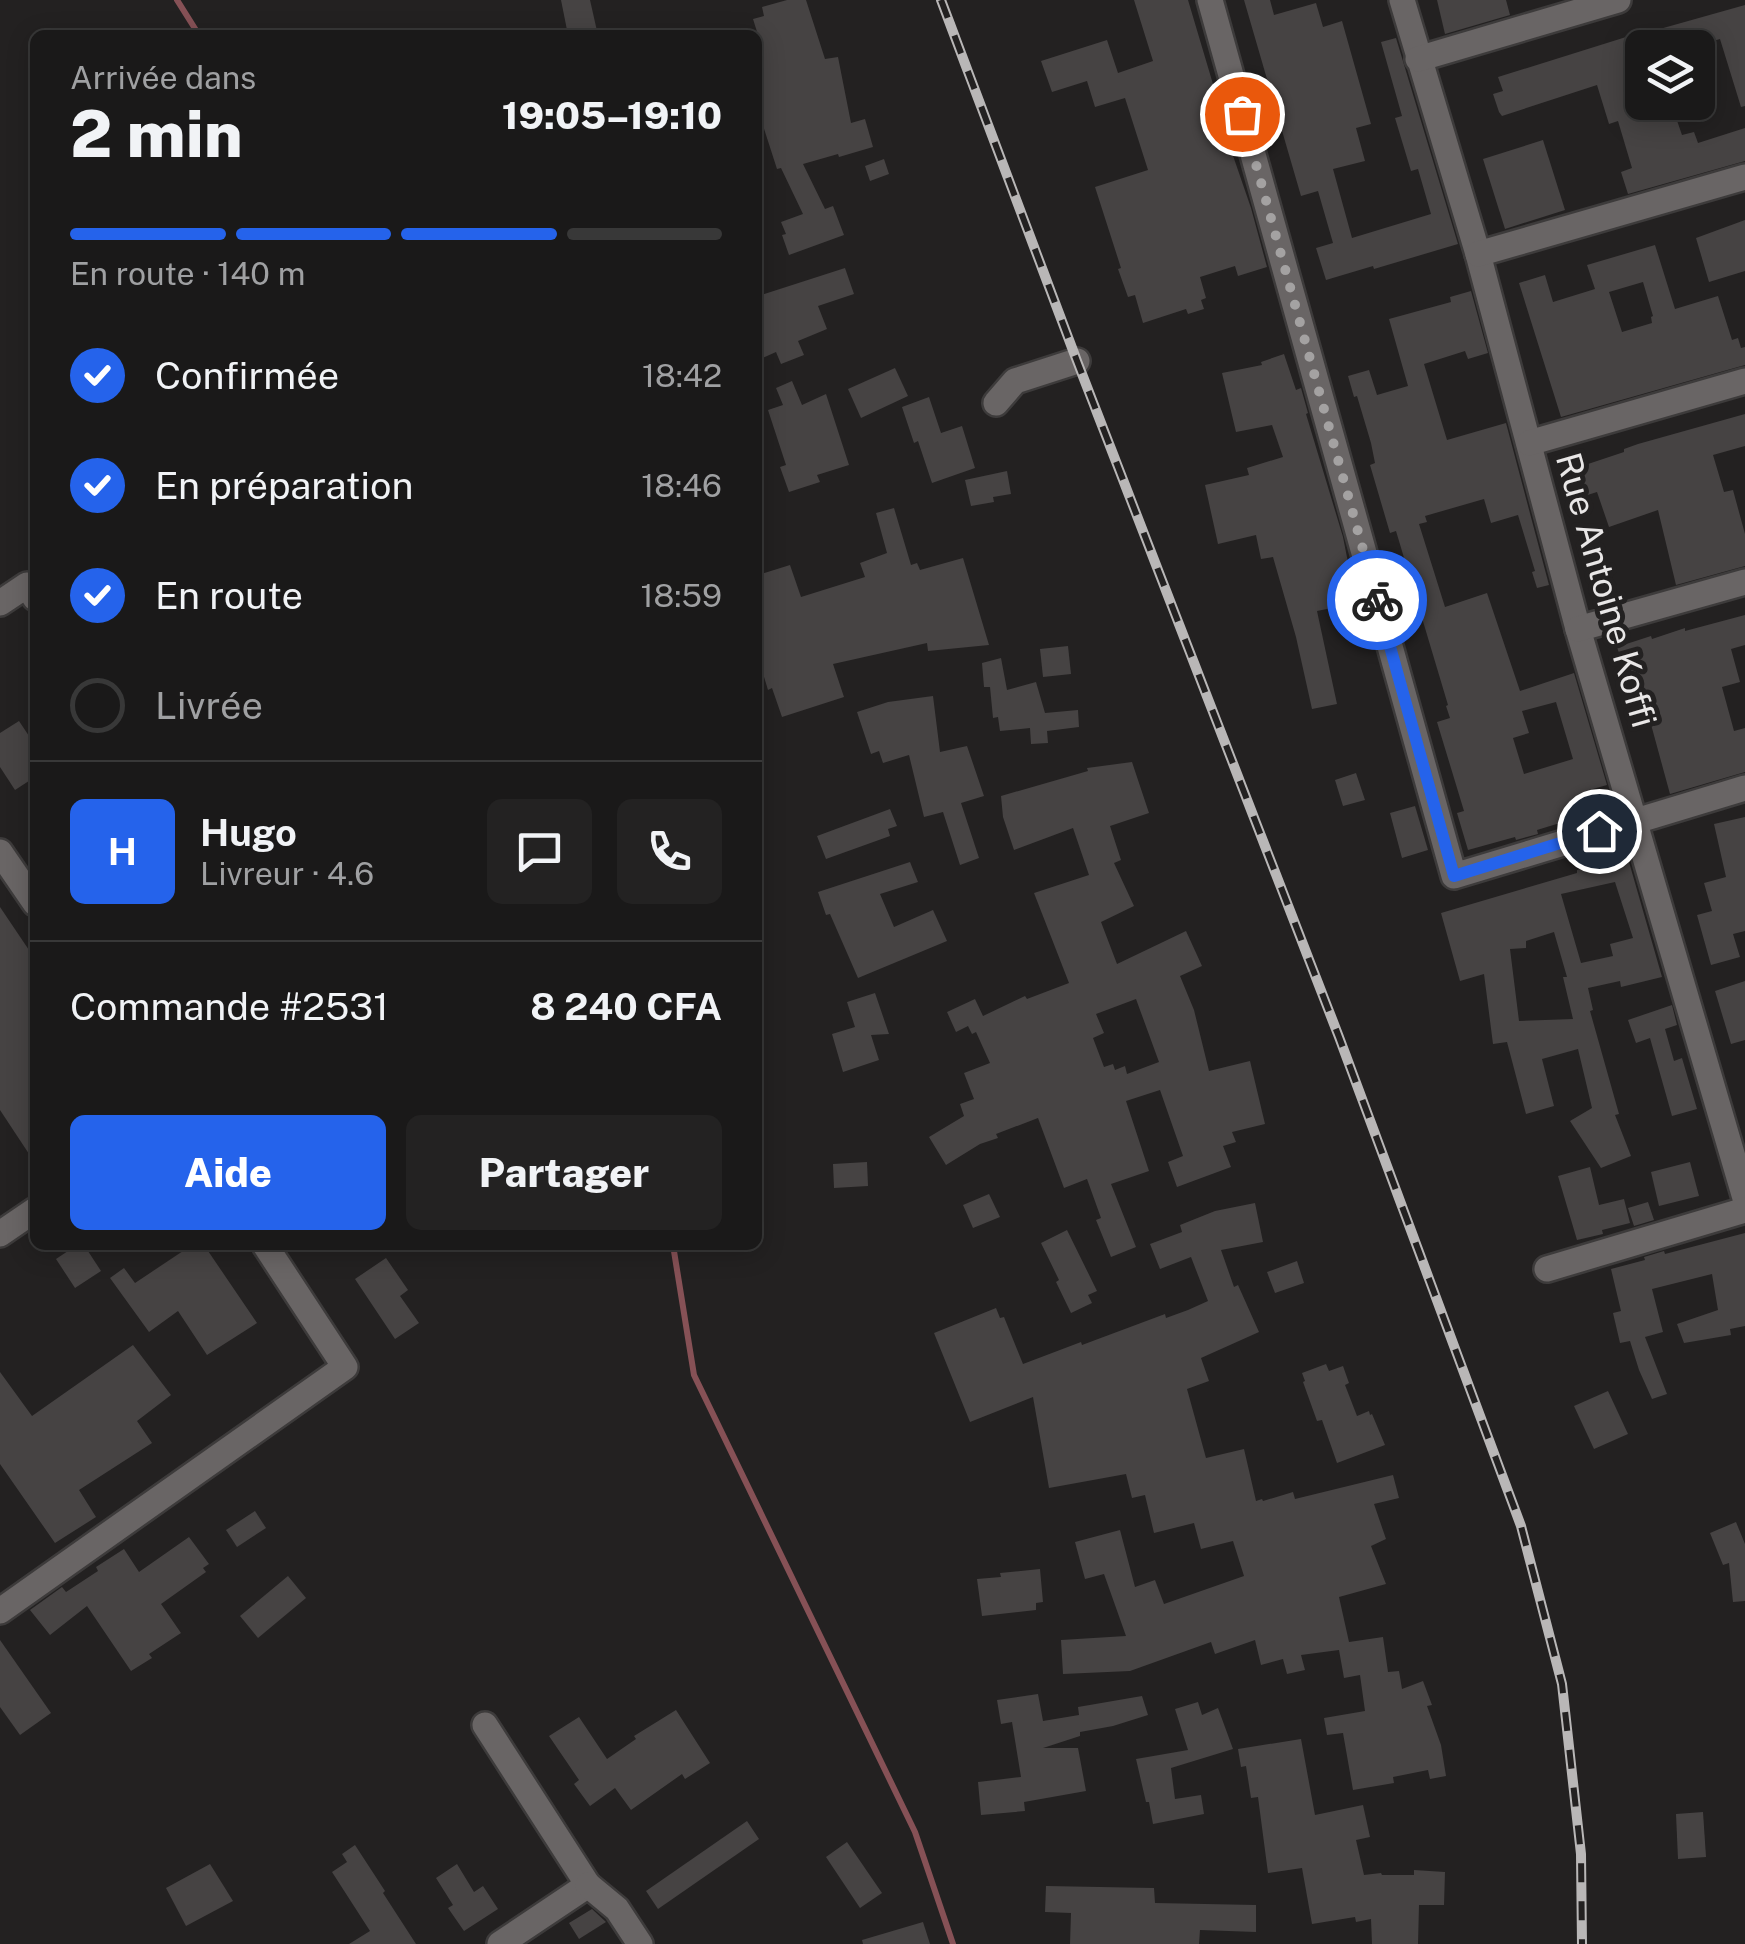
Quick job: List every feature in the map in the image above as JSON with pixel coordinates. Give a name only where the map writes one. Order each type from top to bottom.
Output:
[{"type":"street","points":[[1210,0],[1454,876],[1745,788]]},
{"type":"street","name":"Rue Antoine Koffi","points":[[1402,0],[1478,254],[1578,629],[1745,1198]]},
{"type":"street","points":[[1418,59],[1618,0]]},
{"type":"street","points":[[1478,254],[1745,177]]},
{"type":"street","points":[[996,403],[1016,381],[1077,361]]},
{"type":"street","points":[[1528,443],[1745,381]]},
{"type":"street","points":[[1578,629],[1745,582]]},
{"type":"street","points":[[0,603],[27,585],[30,590]]},
{"type":"street","points":[[0,852],[30,896]]},
{"type":"street","points":[[1547,1269],[1745,1210]]},
{"type":"street","points":[[0,1234],[30,1213]]},
{"type":"street","points":[[0,1611],[345,1367],[268,1250]]},
{"type":"street","points":[[485,1725],[588,1885],[617,1908],[640,1944]]},
{"type":"street","points":[[500,1944],[588,1885]]},
{"type":"building","points":[[561,0],[590,0],[597,30],[567,30]]},
{"type":"building","points":[[806,0],[825,59],[838,57],[851,123],[865,119],[873,147],[803,164],[825,209],[833,206],[844,235],[789,255],[781,222],[803,214],[781,168],[777,169],[762,122],[762,30],[756,30],[753,19],[764,16],[762,7]]},
{"type":"building","points":[[1134,0],[1188,0],[1221,111],[1218,112],[1267,267],[1238,276],[1235,266],[1200,277],[1206,298],[1201,300],[1204,309],[1188,314],[1186,309],[1143,323],[1135,295],[1128,297],[1118,269],[1121,268],[1095,187],[1148,170],[1125,98],[1095,107],[1087,81],[1052,92],[1041,61],[1107,40],[1118,73],[1153,61]]},
{"type":"building","points":[[1244,0],[1270,0],[1274,15],[1316,3],[1323,27],[1342,21],[1371,124],[1356,128],[1365,161],[1333,169],[1352,238],[1431,214],[1418,169],[1411,171],[1395,118],[1402,116],[1381,42],[1396,38],[1458,244],[1326,280],[1316,248],[1333,243],[1318,191],[1301,196]]},
{"type":"building","points":[[1437,0],[1506,0],[1510,15],[1445,34]]},
{"type":"building","points":[[1745,5],[1745,106],[1741,107],[1720,39],[1715,40],[1715,30],[1656,30]]},
{"type":"building","points":[[1625,37],[1625,120],[1677,120],[1682,135],[1694,132],[1698,143],[1745,128],[1745,161],[1628,194],[1621,172],[1632,168],[1618,121],[1609,124],[1597,85],[1502,116],[1493,94],[1503,91],[1498,77]]},
{"type":"building","points":[[1543,140],[1565,210],[1505,229],[1483,159]]},
{"type":"building","points":[[884,159],[889,174],[870,181],[865,166]]},
{"type":"building","points":[[1745,220],[1745,271],[1709,282],[1696,238]]},
{"type":"building","points":[[1655,245],[1675,309],[1718,296],[1732,340],[1738,338],[1741,348],[1745,347],[1745,365],[1561,417],[1519,283],[1545,275],[1553,302],[1595,289],[1587,265]],"holes":[[[1643,282],[1652,323],[1622,332],[1609,292]]]},
{"type":"building","points":[[845,268],[854,294],[818,306],[827,329],[798,341],[804,355],[781,364],[776,352],[762,358],[762,295]]},
{"type":"building","points":[[1471,291],[1488,353],[1468,359],[1465,351],[1424,364],[1447,440],[1506,423],[1549,585],[1537,588],[1518,515],[1491,523],[1484,499],[1425,516],[1427,522],[1419,524],[1445,607],[1487,593],[1520,691],[1574,673],[1607,785],[1589,790],[1596,812],[1537,830],[1538,834],[1468,850],[1457,813],[1464,811],[1437,722],[1450,718],[1448,705],[1396,531],[1390,533],[1370,465],[1375,463],[1371,443],[1348,376],[1369,370],[1377,395],[1408,386],[1389,319],[1451,302],[1450,297]],"holes":[[[1556,702],[1573,759],[1524,774],[1513,738],[1529,733],[1522,711]]]},
{"type":"building","points":[[1284,354],[1296,390],[1301,388],[1343,537],[1356,603],[1317,611],[1337,704],[1312,709],[1273,557],[1261,559],[1256,535],[1218,544],[1205,485],[1249,475],[1247,468],[1283,457],[1272,425],[1236,432],[1222,373],[1262,365],[1261,362]]},
{"type":"building","points":[[895,368],[908,396],[861,418],[848,389]]},
{"type":"building","points":[[792,381],[802,405],[826,394],[849,465],[817,475],[820,482],[789,492],[780,467],[786,465],[768,410],[783,405],[776,388]]},
{"type":"building","points":[[929,397],[941,433],[962,426],[975,468],[932,483],[902,407]]},
{"type":"building","points":[[1745,414],[1745,446],[1713,455],[1724,492],[1733,490],[1745,534],[1745,566],[1676,585],[1658,510],[1609,527],[1597,492],[1578,498],[1570,470],[1638,444]]},
{"type":"building","points":[[1007,471],[1011,494],[971,506],[965,480]]},
{"type":"building","points":[[894,508],[911,565],[917,563],[920,570],[963,558],[989,645],[928,651],[927,643],[833,664],[844,697],[782,717],[762,670],[762,574],[790,565],[801,597],[865,577],[860,563],[887,553],[876,513]]},
{"type":"building","points":[[1745,615],[1745,645],[1731,649],[1740,682],[1722,687],[1734,731],[1745,728],[1745,772],[1670,794],[1649,717],[1638,720],[1617,647]]},
{"type":"building","points":[[1068,646],[1071,674],[1043,677],[1040,649]]},
{"type":"building","points":[[1001,658],[1007,690],[1036,682],[1045,713],[1078,710],[1079,727],[1047,731],[1048,743],[1031,744],[1030,728],[1000,731],[998,717],[993,718],[990,687],[984,687],[982,663]]},
{"type":"building","points":[[933,696],[940,752],[967,746],[984,796],[961,803],[979,858],[960,865],[943,812],[924,817],[909,755],[883,763],[879,751],[871,754],[857,712],[888,702]]},
{"type":"building","points":[[19,721],[30,738],[30,780],[15,790],[0,767],[0,733]]},
{"type":"building","points":[[1132,762],[1149,813],[1110,826],[1121,860],[1114,863],[1134,906],[1101,922],[1117,964],[1186,931],[1202,966],[1180,976],[1194,1010],[1209,1071],[1250,1061],[1265,1124],[1232,1132],[1236,1142],[1223,1146],[1231,1167],[1177,1187],[1168,1162],[1183,1156],[1160,1090],[1126,1101],[1149,1171],[1111,1184],[1136,1247],[1111,1257],[1096,1220],[1101,1218],[1087,1179],[1064,1188],[1038,1118],[996,1134],[998,1138],[946,1165],[929,1137],[964,1116],[960,1104],[974,1099],[964,1073],[990,1063],[976,1032],[972,1034],[968,1026],[956,1032],[947,1012],[975,999],[983,1016],[1025,996],[1027,999],[1069,983],[1034,893],[1089,875],[1073,828],[1014,850],[1001,796],[1088,771],[1087,768]],"holes":[[[1136,999],[1159,1062],[1127,1074],[1125,1066],[1115,1070],[1113,1064],[1104,1067],[1093,1038],[1104,1033],[1096,1014]]]},
{"type":"building","points":[[1356,773],[1365,800],[1343,806],[1335,780]]},
{"type":"building","points":[[1415,806],[1428,850],[1402,858],[1390,813]]},
{"type":"building","points":[[890,809],[897,826],[888,829],[890,836],[826,859],[817,836]]},
{"type":"building","points":[[1745,817],[1745,931],[1733,934],[1740,957],[1711,965],[1697,915],[1712,911],[1704,883],[1726,877],[1714,824]]},
{"type":"building","points":[[1627,855],[1662,977],[1621,987],[1620,981],[1588,988],[1593,1010],[1590,1011],[1619,1114],[1615,1115],[1631,1156],[1601,1168],[1570,1121],[1592,1108],[1578,1049],[1542,1059],[1554,1106],[1526,1114],[1507,1042],[1493,1044],[1484,974],[1460,981],[1441,913]],"holes":[[[1615,882],[1633,938],[1610,944],[1613,956],[1581,963],[1561,894]],[[1554,932],[1567,977],[1563,977],[1573,1019],[1519,1021],[1510,949],[1526,948],[1526,941]]]},
{"type":"building","points":[[910,862],[918,882],[880,894],[894,927],[933,910],[947,941],[858,978],[818,892]]},
{"type":"building","points":[[0,907],[30,952],[30,1155],[0,1110]]},
{"type":"building","points":[[1745,981],[1745,1040],[1731,1044],[1715,991]]},
{"type":"building","points":[[875,993],[889,1034],[871,1035],[879,1060],[843,1072],[832,1034],[855,1027],[847,1002]]},
{"type":"building","points":[[1672,1005],[1677,1025],[1665,1029],[1674,1061],[1682,1058],[1697,1109],[1672,1116],[1650,1038],[1636,1043],[1628,1020]]},
{"type":"building","points":[[867,1162],[868,1186],[834,1188],[833,1164]]},
{"type":"building","points":[[1690,1162],[1699,1196],[1659,1206],[1651,1172]]},
{"type":"building","points":[[1590,1167],[1599,1205],[1624,1199],[1630,1223],[1577,1240],[1558,1176]]},
{"type":"building","points":[[989,1194],[1000,1217],[973,1228],[963,1205]]},
{"type":"building","points":[[1648,1202],[1654,1220],[1634,1226],[1628,1208]]},
{"type":"building","points":[[1255,1203],[1263,1242],[1221,1250],[1234,1287],[1238,1285],[1259,1332],[1201,1358],[1209,1381],[1187,1389],[1206,1458],[1244,1449],[1256,1501],[1293,1492],[1295,1499],[1393,1475],[1399,1498],[1374,1504],[1386,1539],[1371,1546],[1386,1584],[1339,1597],[1349,1642],[1383,1637],[1388,1672],[1399,1671],[1402,1689],[1423,1681],[1432,1705],[1427,1706],[1441,1745],[1446,1776],[1430,1779],[1428,1770],[1393,1777],[1394,1783],[1353,1790],[1343,1733],[1327,1735],[1324,1718],[1365,1711],[1360,1675],[1344,1678],[1339,1650],[1301,1655],[1305,1670],[1287,1674],[1283,1659],[1261,1665],[1255,1640],[1215,1654],[1211,1642],[1130,1671],[1063,1674],[1061,1640],[1126,1636],[1104,1574],[1085,1579],[1075,1542],[1120,1530],[1135,1587],[1155,1580],[1164,1604],[1244,1576],[1233,1541],[1201,1549],[1194,1523],[1154,1533],[1145,1495],[1132,1498],[1126,1474],[1049,1488],[1033,1397],[970,1422],[934,1333],[996,1308],[1000,1318],[1004,1317],[1023,1364],[1165,1314],[1166,1318],[1188,1310],[1208,1301],[1191,1257],[1160,1269],[1150,1244],[1182,1232],[1180,1225],[1215,1211]]},
{"type":"building","points":[[1067,1230],[1097,1291],[1088,1295],[1092,1303],[1071,1313],[1041,1243]]},
{"type":"building","points":[[1745,1233],[1745,1326],[1730,1329],[1731,1335],[1684,1343],[1677,1324],[1718,1310],[1712,1274],[1652,1289],[1663,1332],[1645,1337],[1667,1394],[1652,1399],[1630,1341],[1620,1343],[1613,1313],[1621,1311],[1611,1269],[1664,1251],[1665,1254]]},
{"type":"building","points":[[70,1250],[87,1250],[101,1271],[75,1288],[56,1259]]},
{"type":"building","points":[[184,1250],[207,1250],[257,1323],[207,1355],[178,1311],[149,1332],[110,1278],[124,1268],[135,1283]]},
{"type":"building","points":[[386,1258],[408,1290],[400,1296],[419,1323],[395,1339],[355,1279]]},
{"type":"building","points":[[1297,1261],[1304,1283],[1275,1293],[1267,1272]]},
{"type":"building","points":[[133,1345],[171,1395],[137,1421],[152,1443],[79,1490],[96,1517],[55,1543],[0,1464],[0,1372],[32,1416]]},
{"type":"building","points":[[1326,1364],[1329,1371],[1343,1366],[1349,1383],[1345,1385],[1357,1416],[1369,1411],[1372,1414],[1385,1445],[1337,1463],[1322,1420],[1317,1421],[1302,1373]]},
{"type":"building","points":[[1608,1391],[1628,1434],[1594,1449],[1574,1406]]},
{"type":"building","points":[[255,1511],[266,1528],[237,1547],[226,1530]]},
{"type":"building","points":[[1736,1522],[1745,1544],[1745,1601],[1733,1602],[1729,1563],[1723,1565],[1710,1533]]},
{"type":"building","points":[[189,1537],[209,1564],[203,1568],[206,1572],[161,1604],[181,1633],[131,1671],[87,1606],[50,1635],[30,1610],[62,1587],[66,1592],[124,1549],[139,1572]]},
{"type":"building","points":[[1040,1569],[1043,1602],[1036,1603],[1036,1610],[982,1616],[977,1579]]},
{"type":"building","points":[[288,1576],[306,1598],[258,1638],[240,1616]]},
{"type":"building","points":[[0,1640],[51,1713],[20,1735],[0,1707]]},
{"type":"building","points":[[1038,1694],[1043,1721],[1079,1715],[1078,1707],[1142,1696],[1148,1715],[1080,1732],[1080,1736],[1043,1748],[1078,1748],[1086,1791],[1024,1802],[1025,1811],[981,1815],[978,1782],[1021,1777],[1012,1722],[1001,1724],[997,1700]]},
{"type":"building","points":[[1198,1702],[1202,1715],[1218,1708],[1233,1749],[1171,1768],[1175,1799],[1201,1795],[1204,1814],[1153,1824],[1136,1759],[1188,1750],[1175,1709]]},
{"type":"building","points":[[676,1710],[710,1763],[685,1779],[682,1774],[631,1810],[615,1788],[590,1806],[574,1784],[579,1780],[549,1736],[579,1717],[607,1759],[636,1739],[634,1736]]},
{"type":"building","points":[[1301,1739],[1315,1815],[1363,1805],[1370,1837],[1356,1840],[1364,1875],[1414,1875],[1414,1870],[1445,1872],[1444,1905],[1419,1905],[1418,1944],[1372,1944],[1371,1919],[1356,1922],[1355,1917],[1312,1924],[1302,1868],[1268,1873],[1258,1797],[1251,1798],[1246,1766],[1241,1767],[1238,1749]]},
{"type":"building","points":[[1703,1812],[1706,1857],[1678,1859],[1676,1814]]},
{"type":"building","points":[[747,1821],[759,1839],[658,1909],[646,1891]]},
{"type":"building","points":[[847,1842],[882,1893],[860,1908],[826,1857]]},
{"type":"building","points":[[355,1845],[416,1944],[349,1944],[370,1931],[332,1872],[347,1862],[342,1854]]},
{"type":"building","points":[[210,1864],[233,1901],[186,1926],[166,1888]]},
{"type":"building","points":[[457,1864],[474,1892],[483,1886],[498,1909],[464,1931],[448,1908],[453,1905],[436,1878]]},
{"type":"building","points":[[1046,1886],[1154,1888],[1155,1903],[1256,1905],[1256,1932],[1200,1930],[1199,1944],[1070,1944],[1071,1913],[1045,1912]]},
{"type":"building","points":[[592,1909],[606,1922],[579,1939],[569,1923]]},
{"type":"building","points":[[923,1922],[930,1944],[863,1944],[862,1940]]},
{"type":"waterway","points":[[177,0],[196,30]]},
{"type":"waterway","points":[[674,1250],[694,1375],[915,1832],[953,1944]]},
{"type":"railway","points":[[941,0],[1339,1037],[1521,1526],[1562,1684],[1581,1854],[1582,1944]]},
{"type":"way so far","points":[[1242,114],[1377,600]]},
{"type":"route","points":[[1377,600],[1454,876],[1599,831]]}]
